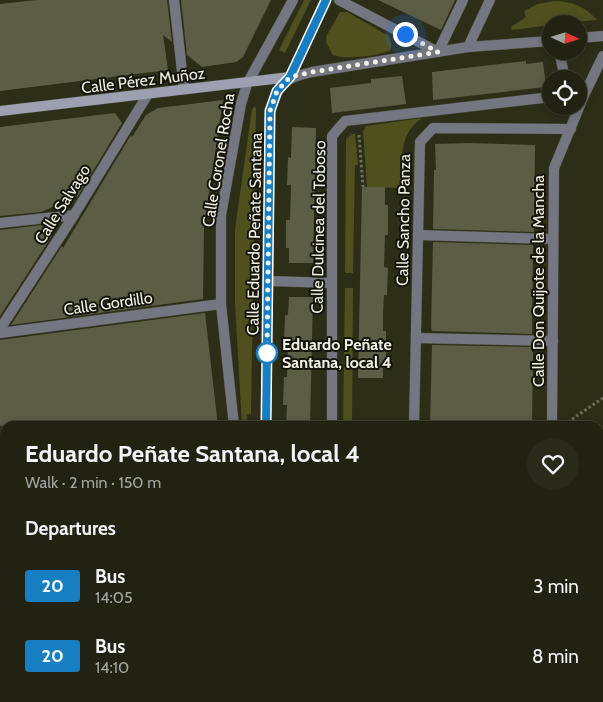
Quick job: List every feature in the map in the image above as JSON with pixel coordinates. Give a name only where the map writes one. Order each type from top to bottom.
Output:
[{"type":"street","points":[[174,0],[184,89]]},
{"type":"street","name":"Calle Coronel Rocha","points":[[233,421],[221,304],[221,215],[241,104],[247,84],[293,0]]},
{"type":"street","points":[[290,77],[326,0]]},
{"type":"street","points":[[339,0],[438,52]]},
{"type":"street","points":[[438,52],[463,0]]},
{"type":"street","points":[[468,47],[490,0]]},
{"type":"street","points":[[588,37],[603,36]]},
{"type":"street","points":[[290,77],[468,47],[542,42]]},
{"type":"street","name":"Calle Don Quijote de la Mancha","points":[[552,421],[554,168],[603,56]]},
{"type":"street","name":"Calle Pérez Muñoz","points":[[0,111],[184,89],[247,84],[290,77]]},
{"type":"street","name":"Calle Eduardo Peñate Santana","points":[[266,421],[270,111],[277,91],[290,77]]},
{"type":"street","name":"Calle Salvago","points":[[0,329],[74,216],[148,94]]},
{"type":"street","name":"Calle Dulcinea del Toboso","points":[[332,421],[332,136],[345,121],[542,98]]},
{"type":"street","name":"Calle Sancho Panza","points":[[414,421],[420,142],[434,128],[571,129]]},
{"type":"street","points":[[0,223],[74,216]]},
{"type":"street","points":[[418,235],[553,239]]},
{"type":"street","points":[[269,281],[332,282]]},
{"type":"street","name":"Calle Gordillo","points":[[0,333],[221,304]]},
{"type":"street","points":[[416,338],[553,341]]},
{"type":"path","points":[[357,119],[363,187]]},
{"type":"path","points":[[568,421],[603,398]]},
{"type":"shaded area","points":[[304,0],[311,0],[285,53],[279,50]]},
{"type":"shaded area","points":[[554,1],[566,2],[578,6],[597,20],[588,21],[588,15],[542,15],[542,26],[512,30],[511,27],[526,17],[524,11],[538,4]]},
{"type":"shaded area","points":[[340,12],[347,12],[389,36],[391,50],[362,57],[333,55],[326,42],[326,37]]},
{"type":"shaded area","points":[[255,106],[251,414],[247,414],[246,421],[242,421],[235,303],[235,229],[252,109]]},
{"type":"shaded area","points":[[422,118],[408,132],[405,140],[402,158],[402,188],[367,187],[363,131],[366,126]]},
{"type":"shaded area","points":[[351,134],[355,134],[358,165],[355,165],[353,273],[345,273],[346,140]]},
{"type":"shaded area","points":[[345,288],[353,288],[352,421],[343,421]]},
{"type":"building","points":[[37,0],[167,0],[172,42],[163,35],[168,70],[0,91],[0,4]]},
{"type":"building","points":[[181,0],[271,0],[243,57],[236,62],[202,67],[187,55]]},
{"type":"building","points":[[378,0],[455,0],[441,30]]},
{"type":"building","points":[[526,61],[526,64],[543,62],[544,70],[542,70],[542,87],[433,100],[432,72]]},
{"type":"building","points":[[402,76],[406,104],[332,113],[330,88],[371,83],[371,79]]},
{"type":"building","points":[[223,100],[204,227],[203,299],[11,325],[62,246],[63,248],[131,135],[132,137],[146,115],[158,108]]},
{"type":"building","points":[[115,113],[122,123],[78,196],[41,212],[0,216],[0,127]]},
{"type":"building","points":[[292,127],[316,128],[313,263],[289,263],[289,248],[286,248],[286,220],[290,220],[291,185],[287,185],[288,157],[291,158]]},
{"type":"building","points":[[435,144],[535,145],[534,232],[433,229],[434,170],[436,170]]},
{"type":"building","points":[[362,187],[385,187],[385,205],[388,205],[388,235],[385,235],[384,267],[388,268],[387,295],[384,295],[383,313],[383,331],[386,331],[386,361],[383,360],[383,378],[358,378]]},
{"type":"building","points":[[41,225],[52,236],[0,316],[0,230]]},
{"type":"building","points":[[433,242],[533,245],[532,334],[432,331]]},
{"type":"building","points":[[289,297],[313,297],[310,421],[286,421],[287,405],[283,405],[284,377],[287,377],[288,343],[284,343],[285,315],[288,315]]},
{"type":"building","points":[[205,313],[217,421],[0,421],[0,340]]},
{"type":"building","points":[[432,345],[532,347],[532,421],[430,421]]},
{"type":"bus line","name":"20","points":[[266,421],[270,111],[277,91],[290,77],[326,0]]},
{"type":"place","name":"Eduardo Peñate Santana, local 4","points":[[267,353]]},
{"type":"route","points":[[267,353],[270,111],[277,91],[290,77],[438,52],[405,34]]}]
